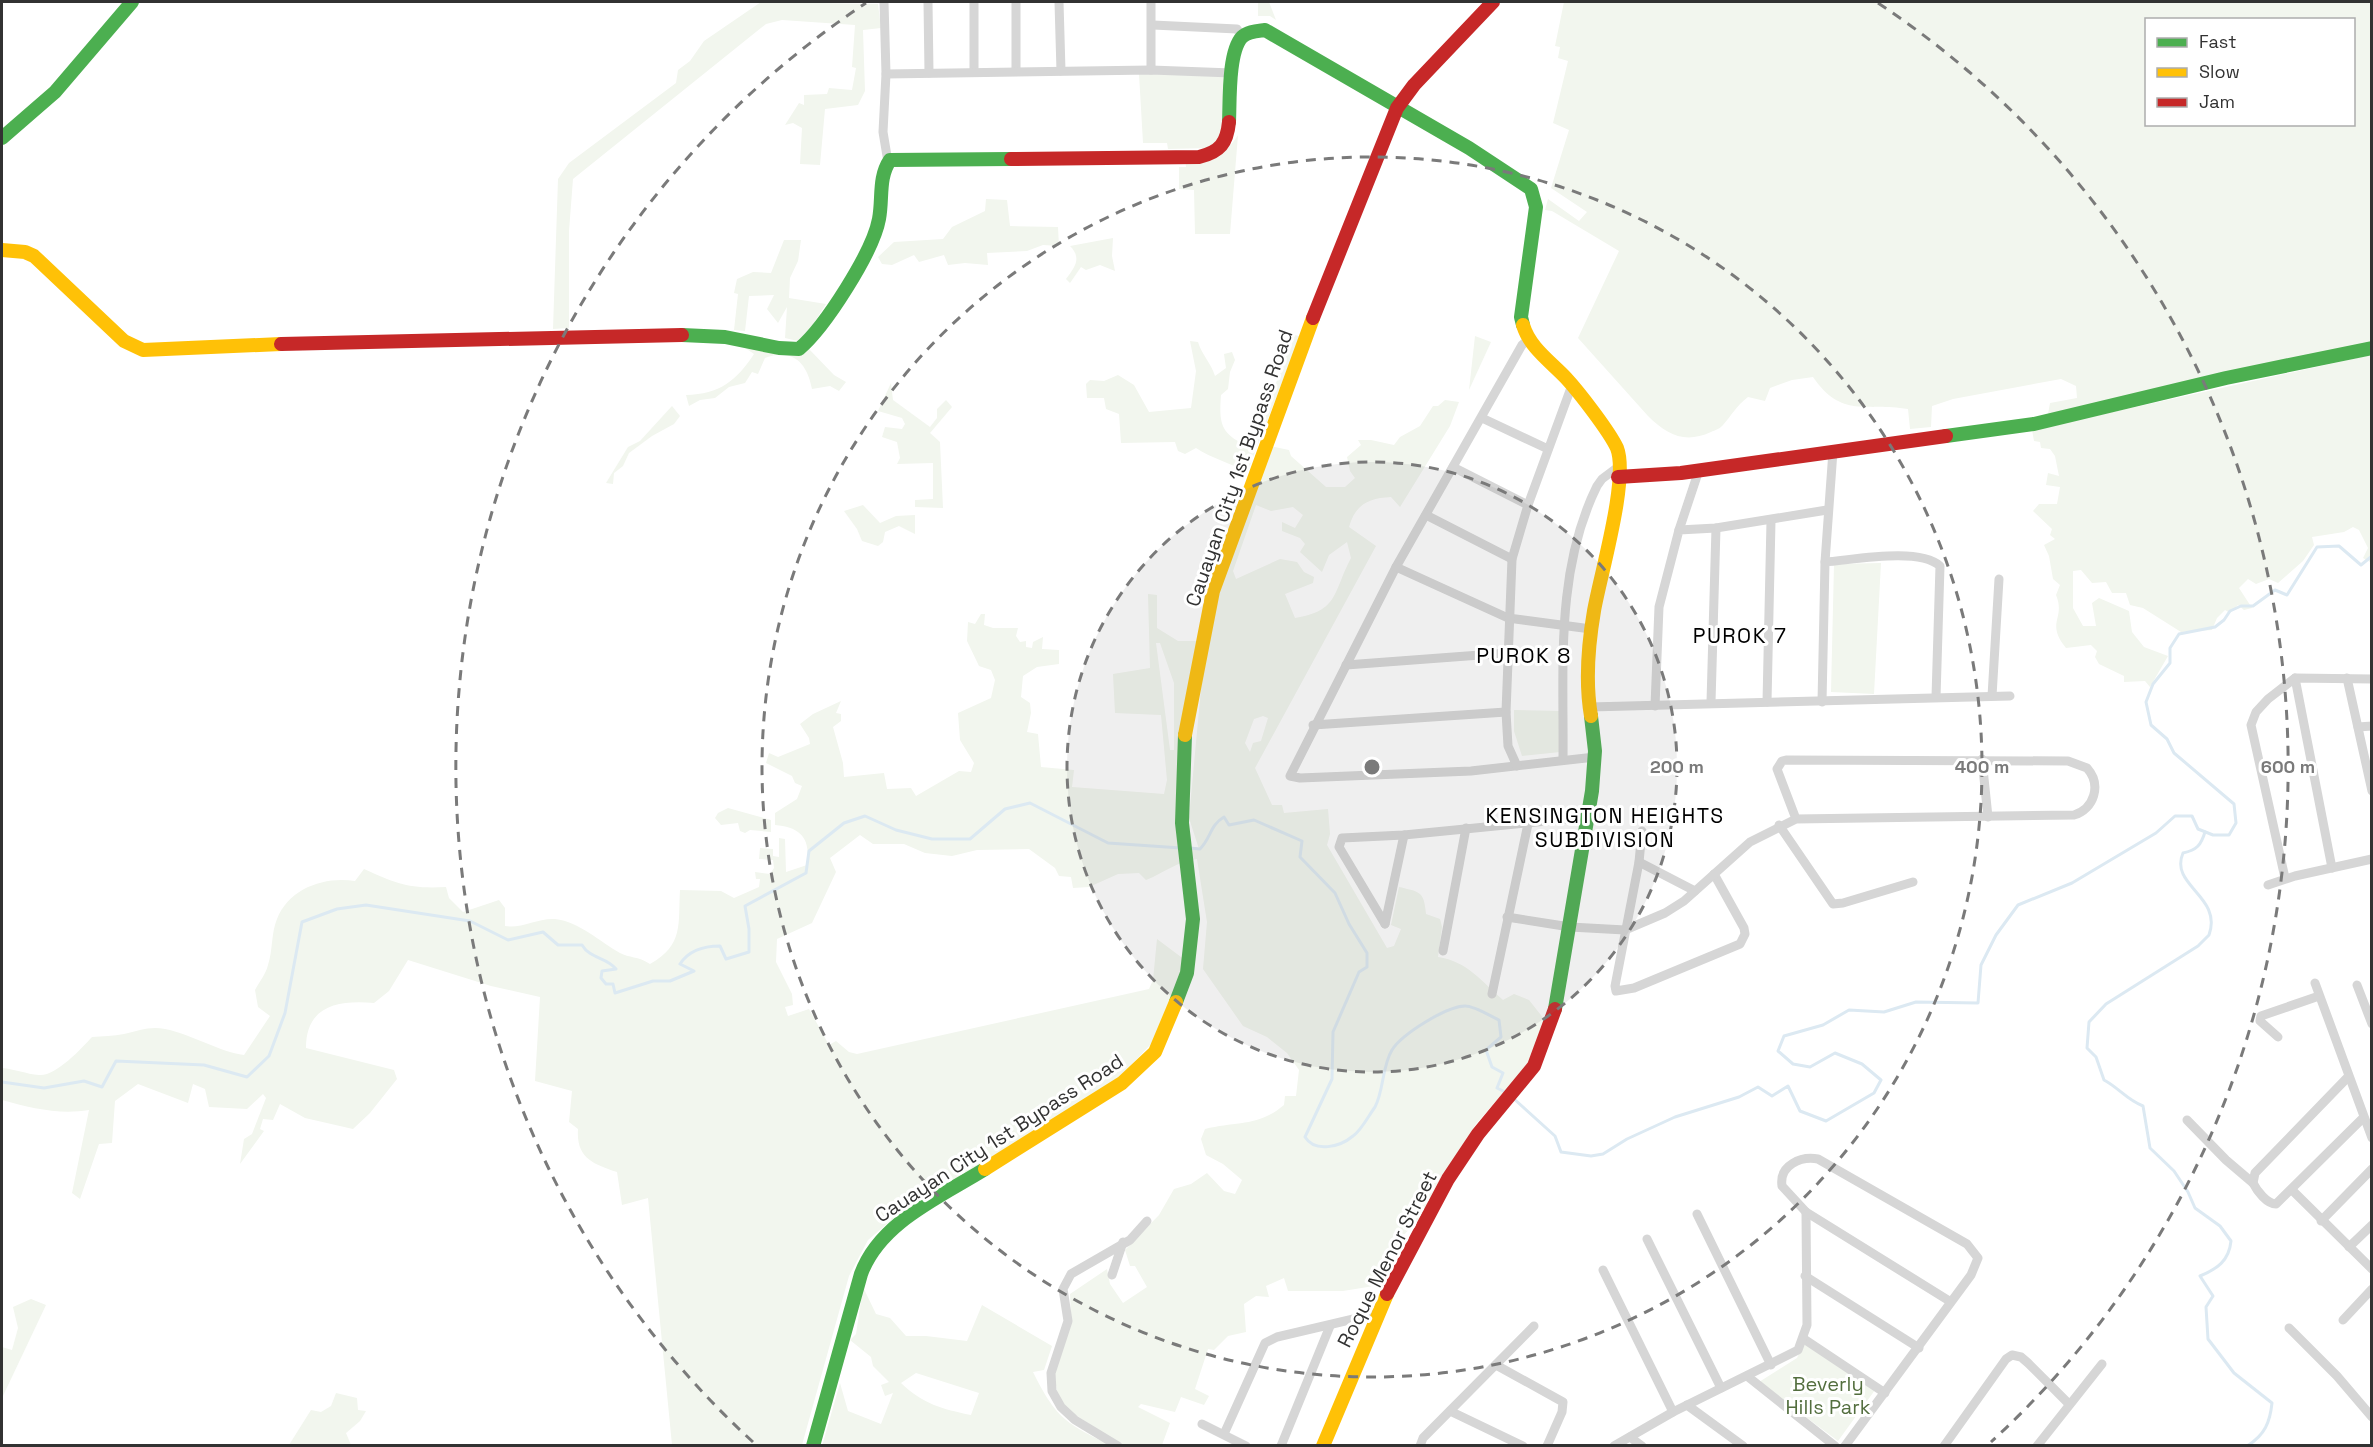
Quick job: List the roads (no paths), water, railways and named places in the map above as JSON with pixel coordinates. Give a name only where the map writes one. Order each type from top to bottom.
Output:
[{"type":"main road","points":[[2,138],[39,110],[61,87],[132,2]]},
{"type":"main road","name":"Cauayan City 1st Bypass Road","points":[[813,1446],[861,1274],[867,1257],[876,1243],[911,1215],[1122,1083],[1155,1052],[1187,973],[1193,919],[1182,823],[1185,730],[1214,591],[1296,358],[1397,108],[1414,85],[1493,2]]},
{"type":"main road","points":[[2,250],[25,252],[34,256],[124,341],[143,350],[237,345],[676,335],[742,339],[789,350],[805,346],[813,337],[873,238],[879,219],[881,188],[888,162],[901,158],[1199,157],[1214,154],[1226,144],[1232,73],[1242,37],[1250,32],[1265,30],[1469,148],[1534,193],[1536,207],[1521,317],[1528,340],[1572,385],[1617,449],[1618,472],[1699,470],[2034,424],[2226,378],[2372,348]]},
{"type":"main road","name":"Roque Menor Street","points":[[1323,1446],[1379,1313],[1446,1185],[1486,1122],[1534,1066],[1553,1019],[1588,817],[1595,757],[1588,673],[1591,629],[1618,472]]},
{"type":"street","points":[[884,2],[886,74],[883,132],[888,162]]},
{"type":"street","points":[[928,2],[929,73]]},
{"type":"street","points":[[974,2],[974,72]]},
{"type":"street","points":[[1016,2],[1016,71]]},
{"type":"street","points":[[1059,2],[1061,70]]},
{"type":"street","points":[[1151,2],[1153,25],[1151,70]]},
{"type":"street","points":[[1153,25],[1237,29],[1242,37]]},
{"type":"street","points":[[886,74],[1061,70],[1232,73]]},
{"type":"street","points":[[1528,340],[1522,345],[1396,567],[1290,773],[1293,778],[1471,771],[1595,757]]},
{"type":"street","points":[[1517,766],[1508,746],[1506,712],[1512,559],[1528,505],[1572,385]]},
{"type":"street","points":[[1482,418],[1548,449]]},
{"type":"street","points":[[1822,702],[1827,510],[1833,451]]},
{"type":"street","points":[[1453,467],[1528,505]]},
{"type":"street","points":[[1655,706],[1659,607],[1679,530],[1699,470]]},
{"type":"street","points":[[1563,760],[1564,626],[1570,565],[1597,486],[1602,479],[1618,472]]},
{"type":"street","points":[[1679,530],[1771,521],[1827,510]]},
{"type":"street","points":[[1426,515],[1512,559]]},
{"type":"street","points":[[1767,702],[1771,521]]},
{"type":"street","points":[[1712,702],[1716,528]]},
{"type":"street","points":[[1825,562],[1910,556],[1933,560],[1940,566],[1936,697]]},
{"type":"street","points":[[1396,567],[1508,618],[1591,629]]},
{"type":"street","points":[[1992,696],[1999,579]]},
{"type":"street","points":[[1346,665],[1507,653]]},
{"type":"street","points":[[2295,678],[2332,868]]},
{"type":"street","points":[[2285,879],[2251,725],[2256,712],[2268,699],[2295,678],[2372,679]]},
{"type":"street","points":[[2347,678],[2372,791]]},
{"type":"street","points":[[1590,708],[1712,702],[1822,702],[2010,696]]},
{"type":"street","points":[[1313,725],[1506,712]]},
{"type":"street","points":[[2358,727],[2372,726]]},
{"type":"street","points":[[1507,917],[1570,927],[1625,930],[1665,913],[1695,891],[1750,842],[1779,825],[1796,819],[2061,816],[2085,812],[2094,799],[2094,783],[2091,772],[2078,763],[1982,759],[1799,759],[1782,761],[1777,769],[1796,819]]},
{"type":"street","points":[[1982,759],[1988,817]]},
{"type":"street","points":[[1404,835],[1385,924],[1339,844],[1342,838],[1404,835],[1588,817]]},
{"type":"street","points":[[1492,994],[1528,824]]},
{"type":"street","points":[[1779,825],[1833,904],[1913,882]]},
{"type":"street","points":[[1443,951],[1466,828]]},
{"type":"street","points":[[1642,831],[1639,862],[1614,989],[1619,992],[1735,947],[1743,939],[1744,928],[1714,874]]},
{"type":"street","points":[[2268,885],[2285,879],[2372,860]]},
{"type":"street","points":[[1639,862],[1695,891]]},
{"type":"street","points":[[2315,983],[2372,1138]]},
{"type":"street","points":[[2357,985],[2372,1024]]},
{"type":"street","points":[[2278,1037],[2260,1021],[2261,1016],[2319,996]]},
{"type":"street","points":[[2253,1183],[2255,1173],[2348,1077]]},
{"type":"street","points":[[2187,1119],[2226,1161],[2253,1183],[2273,1205],[2293,1191],[2363,1118]]},
{"type":"street","points":[[1845,1446],[1919,1348],[1977,1266],[1978,1258],[1967,1244],[1818,1159],[1806,1157],[1797,1160],[1786,1169],[1781,1180],[1787,1193],[1806,1212],[1951,1302]]},
{"type":"street","points":[[2321,1221],[2372,1169]]},
{"type":"street","points":[[2293,1191],[2372,1269]]},
{"type":"street","points":[[1614,1446],[1673,1412],[1793,1355],[1804,1339],[1807,1312],[1806,1212]]},
{"type":"street","points":[[1697,1214],[1771,1365]]},
{"type":"street","points":[[1118,1446],[1075,1420],[1061,1407],[1052,1391],[1051,1373],[1068,1321],[1063,1289],[1071,1274],[1130,1240],[1147,1221]]},
{"type":"street","points":[[2349,1247],[2372,1225]]},
{"type":"street","points":[[1647,1239],[1721,1388]]},
{"type":"street","points":[[1112,1275],[1123,1242]]},
{"type":"street","points":[[1603,1270],[1673,1412]]},
{"type":"street","points":[[1805,1276],[1919,1348]]},
{"type":"street","points":[[2343,1320],[2370,1293]]},
{"type":"street","points":[[1224,1434],[1265,1343],[1277,1337],[1379,1313]]},
{"type":"street","points":[[1281,1446],[1330,1326]]},
{"type":"street","points":[[1420,1446],[1423,1438],[1534,1326]]},
{"type":"street","points":[[2289,1328],[2337,1376],[2372,1417]]},
{"type":"street","points":[[1804,1339],[1885,1393]]},
{"type":"street","points":[[1944,1446],[1996,1372],[2012,1355],[2021,1357],[2028,1363],[2069,1404]]},
{"type":"street","points":[[2037,1446],[2102,1364]]},
{"type":"street","points":[[1496,1365],[1563,1402],[1562,1412],[1547,1446]]},
{"type":"street","points":[[1748,1376],[1835,1446]]},
{"type":"street","points":[[1687,1406],[1743,1446]]},
{"type":"street","points":[[1450,1411],[1523,1446]]},
{"type":"street","points":[[1202,1424],[1246,1446]]},
{"type":"street","points":[[1630,1437],[1642,1446]]},
{"type":"waterway","points":[[1513,1098],[1555,1136],[1561,1152],[1591,1156],[1603,1154],[1627,1139],[1675,1117],[1739,1097],[1758,1087],[1772,1096],[1788,1086],[1800,1111],[1826,1121],[1874,1093],[1881,1080],[1862,1064],[1835,1053],[1810,1067],[1793,1064],[1778,1051],[1784,1036],[1823,1025],[1849,1010],[1884,1012],[1916,1002],[1978,1003],[1981,965],[1996,935],[2018,905],[2072,883],[2156,833],[2175,816],[2192,816],[2198,829],[2213,835],[2229,835],[2236,823],[2234,804],[2174,753],[2167,739],[2151,725],[2146,702],[2153,684],[2170,663],[2170,648],[2179,634],[2215,627],[2230,611],[2241,606],[2253,606],[2275,590],[2287,595],[2317,547],[2339,546],[2361,565],[2372,556]]},
{"type":"waterway","points":[[2,1082],[44,1088],[84,1081],[102,1087],[116,1061],[204,1065],[247,1077],[269,1056],[285,1013],[302,922],[337,909],[366,905],[470,921],[508,940],[543,932],[558,945],[582,945],[589,953],[612,965],[616,969],[602,971],[601,978],[606,984],[613,984],[615,993],[653,981],[670,981],[694,971],[680,964],[688,955],[703,948],[720,946],[726,959],[749,952],[749,929],[745,906],[806,873],[809,851],[844,823],[865,816],[896,830],[932,839],[970,839],[1005,809],[1030,803],[1108,843],[1181,848]]},
{"type":"waterway","points":[[1190,848],[1200,849],[1216,824],[1224,817],[1229,825],[1254,820],[1302,841],[1300,857],[1335,893],[1349,924],[1367,953],[1367,967],[1359,972],[1333,1032],[1332,1079],[1305,1137],[1309,1142],[1328,1147],[1348,1140],[1356,1134],[1375,1107],[1386,1063],[1392,1050],[1415,1029],[1457,1007],[1473,1008],[1499,1020],[1501,1037],[1486,1050],[1492,1067],[1503,1073],[1497,1088],[1505,1092]]},
{"type":"waterway","points":[[2205,832],[2198,846],[2183,853],[2181,864],[2183,874],[2209,910],[2211,922],[2209,935],[2198,946],[2106,1004],[2089,1022],[2087,1048],[2096,1057],[2104,1080],[2132,1101],[2143,1106],[2150,1148],[2174,1171],[2188,1192],[2195,1208],[2220,1226],[2231,1241],[2225,1259],[2200,1276],[2213,1296],[2206,1307],[2208,1339],[2234,1373],[2272,1403],[2266,1428],[2247,1446]]},
{"type":"district","name":"PUROK 7","points":[[1740,636]]},
{"type":"district","name":"PUROK 8","points":[[1524,656]]},
{"type":"district","name":"KENSINGTON HEIGHTS SUBDIVISION","points":[[1605,828]]},
{"type":"park label","name":"Beverly Hills Park","points":[[1828,1396]]}]
